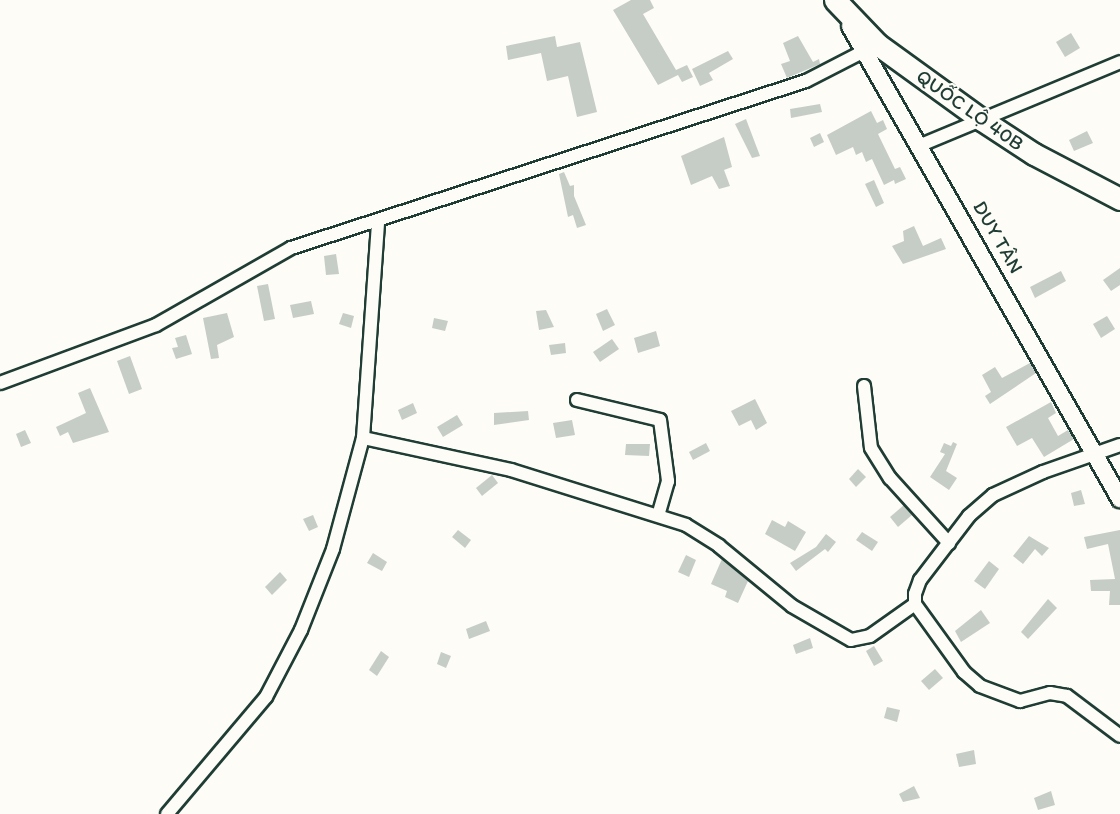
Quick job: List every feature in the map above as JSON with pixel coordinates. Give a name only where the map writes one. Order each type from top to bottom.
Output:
[{"type":"highway","name":"QUỐC LỘ 40B","points":[[833,0],[877,44],[982,120],[1034,154],[1120,199]]},
{"type":"street","name":"DUY TÂN","points":[[833,0],[866,50],[1120,499]]},
{"type":"street","points":[[0,383],[156,325],[291,248],[806,81],[866,50]]},
{"type":"street","points":[[921,146],[1120,62]]},
{"type":"street","points":[[167,814],[266,697],[282,668],[333,549],[363,438],[378,221]]},
{"type":"street","points":[[864,387],[871,448],[890,478],[949,543]]},
{"type":"street","points":[[577,400],[648,414],[660,420],[668,481],[658,515]]},
{"type":"street","points":[[363,438],[511,470],[658,515],[696,530],[792,606],[851,640],[870,636],[915,604],[920,579],[969,516],[1000,490],[1120,445]]},
{"type":"street","points":[[915,604],[970,679],[980,686],[1020,701],[1050,693],[1067,696],[1120,736]]},
{"type":"building","points":[[631,0],[650,0],[654,8],[643,14],[676,70],[687,65],[693,77],[682,82],[678,75],[658,85],[613,10]]},
{"type":"building","points":[[1071,33],[1080,48],[1065,57],[1056,42]]},
{"type":"building","points":[[555,36],[557,47],[580,42],[597,112],[577,117],[568,76],[547,81],[541,53],[508,60],[506,46]]},
{"type":"building","points":[[798,36],[813,62],[819,59],[820,64],[787,78],[781,64],[790,61],[783,43]]},
{"type":"building","points":[[728,51],[733,59],[709,73],[713,80],[700,86],[692,69]]},
{"type":"building","points":[[820,104],[822,112],[791,118],[790,109]]},
{"type":"building","points":[[871,111],[877,123],[883,120],[887,129],[878,134],[895,169],[900,167],[906,179],[895,184],[894,180],[884,185],[872,159],[866,162],[862,152],[856,155],[853,147],[836,155],[827,135]]},
{"type":"building","points":[[746,119],[760,156],[752,158],[735,124]]},
{"type":"building","points":[[1087,131],[1093,143],[1074,151],[1069,140]]},
{"type":"building","points":[[820,133],[824,142],[814,147],[810,138]]},
{"type":"building","points":[[724,137],[732,167],[724,170],[730,186],[719,189],[712,176],[691,185],[681,156]]},
{"type":"building","points":[[564,172],[570,186],[574,185],[574,196],[586,225],[577,228],[573,215],[568,217],[559,174]]},
{"type":"building","points":[[874,180],[884,203],[876,207],[865,184]]},
{"type":"building","points":[[914,226],[923,246],[941,238],[946,249],[903,264],[892,246],[904,241],[903,231]]},
{"type":"building","points":[[336,254],[339,274],[326,275],[324,256]]},
{"type":"building","points":[[1120,268],[1120,285],[1111,291],[1103,280]]},
{"type":"building","points":[[1061,271],[1066,281],[1035,298],[1030,287]]},
{"type":"building","points":[[268,284],[275,319],[264,321],[257,286]]},
{"type":"building","points":[[311,301],[314,314],[293,318],[290,305]]},
{"type":"building","points":[[607,309],[615,325],[603,331],[596,314]]},
{"type":"building","points":[[546,310],[554,327],[539,330],[536,311]]},
{"type":"building","points":[[227,313],[234,337],[217,345],[219,358],[211,359],[203,318]]},
{"type":"building","points":[[343,313],[354,316],[351,328],[339,324]]},
{"type":"building","points":[[1107,316],[1115,329],[1101,338],[1093,324]]},
{"type":"building","points":[[434,318],[448,321],[445,331],[432,328]]},
{"type":"building","points":[[656,331],[660,346],[638,353],[634,338]]},
{"type":"building","points":[[186,335],[192,354],[176,359],[172,348],[178,347],[175,338]]},
{"type":"building","points":[[612,339],[619,349],[600,362],[593,352]]},
{"type":"building","points":[[565,343],[566,353],[551,355],[549,345]]},
{"type":"building","points":[[130,356],[142,389],[129,394],[117,361]]},
{"type":"building","points":[[1030,363],[1036,373],[990,404],[985,396],[991,392],[982,375],[995,367],[1002,378]]},
{"type":"building","points":[[90,388],[109,432],[73,443],[68,432],[60,436],[56,427],[86,413],[78,393]]},
{"type":"building","points":[[755,399],[767,423],[756,430],[751,420],[739,426],[731,411]]},
{"type":"building","points":[[1051,402],[1056,413],[1048,418],[1058,436],[1068,430],[1074,439],[1044,457],[1032,438],[1017,446],[1006,427]]},
{"type":"building","points":[[413,403],[417,413],[402,420],[398,410]]},
{"type":"building","points":[[528,411],[529,420],[494,425],[494,413]]},
{"type":"building","points":[[457,415],[463,425],[443,437],[437,427]]},
{"type":"building","points":[[572,420],[575,435],[556,438],[553,423]]},
{"type":"building","points":[[25,430],[31,443],[21,447],[16,434]]},
{"type":"building","points":[[953,442],[957,444],[946,471],[957,478],[949,490],[930,477],[945,454],[940,452],[944,443],[951,446]]},
{"type":"building","points":[[706,443],[710,451],[693,460],[689,452]]},
{"type":"building","points":[[626,444],[650,444],[649,456],[625,455]]},
{"type":"building","points":[[858,469],[866,477],[856,487],[849,479]]},
{"type":"building","points":[[492,475],[498,483],[482,496],[476,488]]},
{"type":"building","points":[[1081,490],[1085,504],[1074,506],[1071,493]]},
{"type":"building","points":[[904,505],[912,515],[898,527],[890,517]]},
{"type":"building","points":[[313,515],[318,527],[309,531],[303,519]]},
{"type":"building","points":[[772,520],[785,527],[788,521],[806,532],[795,551],[765,534]]},
{"type":"building","points":[[458,530],[471,540],[465,548],[452,537]]},
{"type":"building","points":[[1120,530],[1120,605],[1109,605],[1110,591],[1091,591],[1090,580],[1115,579],[1108,544],[1087,549],[1084,537]]},
{"type":"building","points":[[862,532],[878,542],[872,551],[856,540]]},
{"type":"building","points":[[826,534],[836,542],[828,552],[825,549],[796,571],[790,563],[816,547]]},
{"type":"building","points":[[1029,536],[1049,548],[1042,556],[1035,549],[1023,564],[1013,556]]},
{"type":"building","points":[[373,553],[387,562],[382,571],[367,563]]},
{"type":"building","points":[[686,555],[696,560],[689,577],[678,572]]},
{"type":"building","points":[[722,559],[748,581],[738,603],[725,597],[727,591],[711,584]]},
{"type":"building","points":[[989,561],[999,569],[985,589],[974,581]]},
{"type":"building","points":[[280,572],[287,580],[272,595],[265,587]]},
{"type":"building","points":[[1048,599],[1057,608],[1028,639],[1021,632]]},
{"type":"building","points":[[981,610],[990,623],[961,642],[955,631]]},
{"type":"building","points":[[486,621],[490,631],[469,639],[466,629]]},
{"type":"building","points":[[810,638],[813,648],[796,654],[793,645]]},
{"type":"building","points":[[874,646],[883,661],[874,666],[866,651]]},
{"type":"building","points":[[381,651],[389,657],[377,676],[369,670]]},
{"type":"building","points":[[441,652],[451,656],[446,668],[437,664]]},
{"type":"building","points":[[935,669],[943,678],[929,690],[921,681]]},
{"type":"building","points":[[887,707],[900,710],[897,722],[884,718]]},
{"type":"building","points":[[974,750],[976,764],[959,767],[956,754]]},
{"type":"building","points":[[914,786],[920,798],[903,802],[899,794]]},
{"type":"building","points":[[1051,791],[1055,805],[1038,810],[1034,798]]}]
